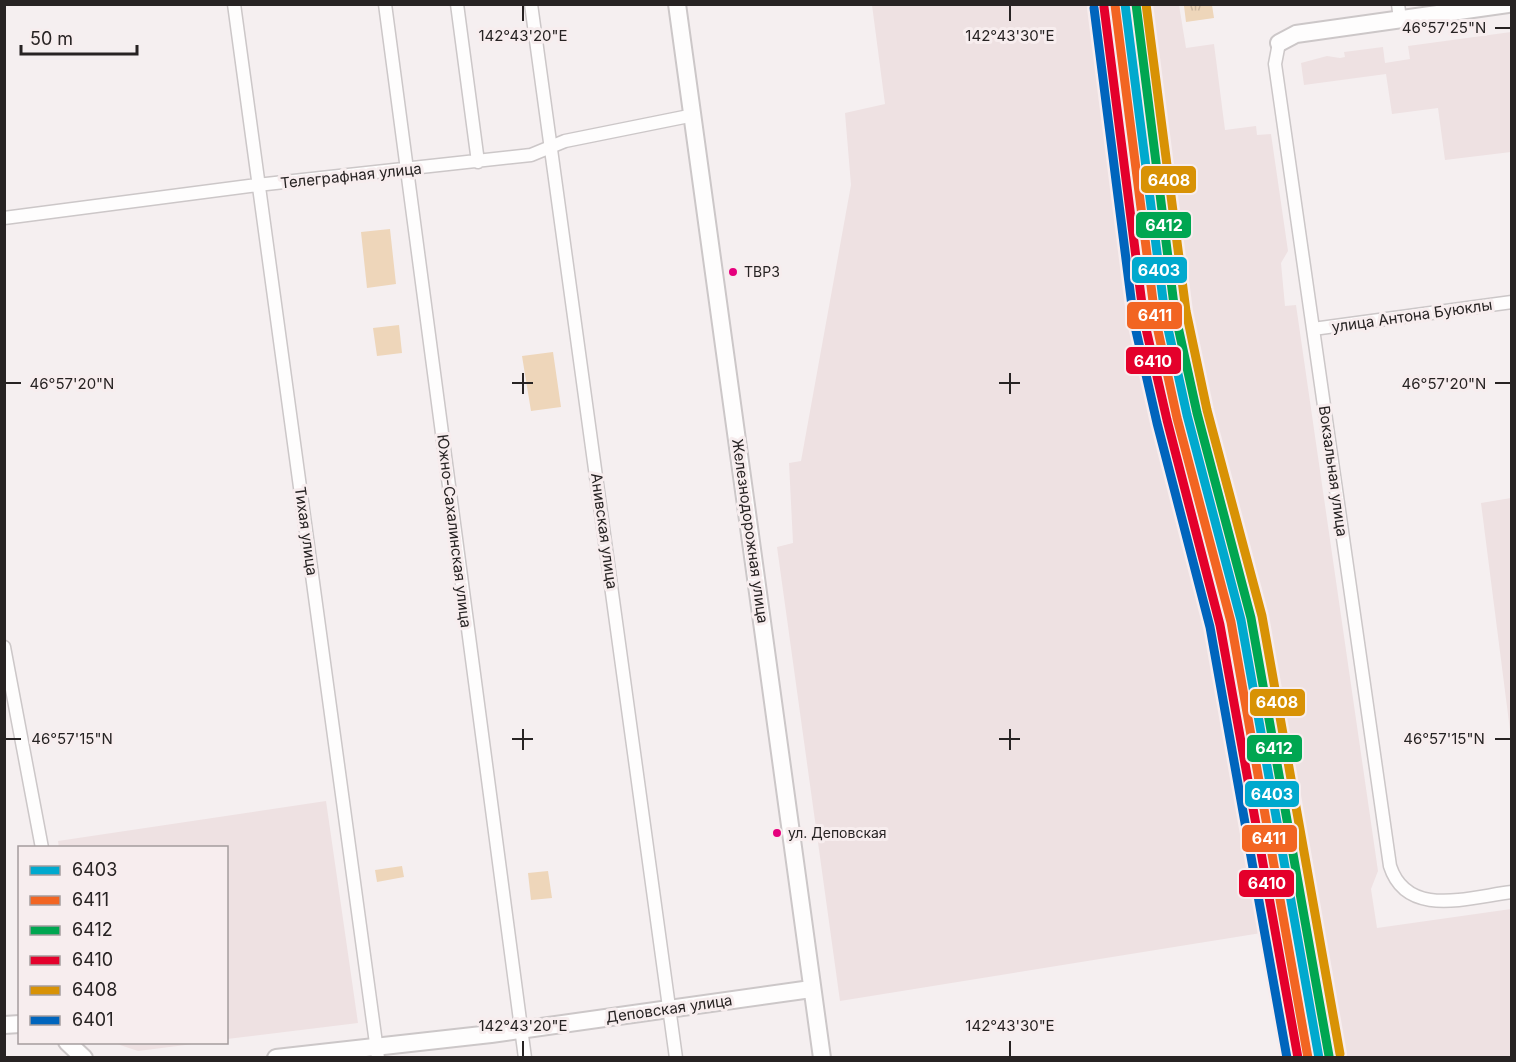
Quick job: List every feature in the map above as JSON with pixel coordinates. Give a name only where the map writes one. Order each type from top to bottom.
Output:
[{"type":"main road","name":"Железнодорожная улица","points":[[677,4],[822,1058]]},
{"type":"main road","points":[[1279,43],[1296,34],[1399,12],[1508,4]]},
{"type":"main road","name":"Деповская улица","points":[[276,1058],[377,1052],[811,989]]},
{"type":"main road","points":[[69,1044],[84,1057]]},
{"type":"street","name":"Тихая улица","points":[[234,4],[377,1052]]},
{"type":"street","name":"Южно-Сахалинская улица","points":[[385,4],[478,719],[525,1058]]},
{"type":"street","points":[[457,4],[478,162]]},
{"type":"street","name":"Анивская улица","points":[[531,4],[676,1058]]},
{"type":"street","name":"Вокзальная улица","points":[[1279,43],[1275,64],[1390,866],[1394,879],[1407,894],[1419,900],[1436,901],[1512,892]]},
{"type":"street","name":"Телеграфная улица","points":[[4,218],[257,185],[531,155],[565,141],[694,116]]},
{"type":"street","name":"улица Антона Буюклы","points":[[1313,329],[1512,302]]},
{"type":"street","points":[[4,647],[42,846]]},
{"type":"shaded area","points":[[872,5],[1179,5],[1186,48],[1214,44],[1225,130],[1256,126],[1257,135],[1271,134],[1288,251],[1281,263],[1285,306],[1296,305],[1378,871],[1371,889],[1377,928],[1511,909],[1511,1057],[1298,1057],[1273,931],[840,1001],[777,547],[793,543],[789,463],[801,461],[851,185],[845,113],[885,104]]},
{"type":"shaded area","points":[[1511,32],[1511,152],[1445,160],[1438,108],[1392,114],[1386,74],[1304,85],[1301,63],[1327,56],[1340,58],[1345,57],[1344,52],[1383,47],[1385,63],[1410,59],[1408,46]]},
{"type":"shaded area","points":[[1512,498],[1511,738],[1481,503]]},
{"type":"shaded area","points":[[326,801],[358,1023],[228,1039],[228,846],[59,846],[58,841]]},
{"type":"shaded area","points":[[117,1044],[193,1044],[138,1051]]},
{"type":"green space","points":[[1212,5],[1214,18],[1186,22],[1184,6]]},
{"type":"green space","points":[[390,229],[396,284],[367,288],[361,232]]},
{"type":"green space","points":[[399,325],[402,353],[377,356],[373,328]]},
{"type":"green space","points":[[553,352],[561,407],[531,411],[522,356]]},
{"type":"green space","points":[[402,866],[404,877],[377,882],[375,870]]},
{"type":"green space","points":[[548,871],[552,898],[531,900],[528,873]]},
{"type":"transit line","name":"6403","points":[[1125,4],[1165,315],[1187,415],[1241,620],[1319,1058]]},
{"type":"transit line","name":"6412","points":[[1136,4],[1175,313],[1197,413],[1251,618],[1329,1056]]},
{"type":"transit line","name":"6408","points":[[1146,4],[1186,311],[1207,410],[1262,616],[1340,1054]]},
{"type":"transit line","name":"6411","points":[[1115,5],[1155,317],[1177,418],[1231,622],[1308,1058]]},
{"type":"transit line","name":"6410","points":[[1104,7],[1144,320],[1167,420],[1220,625],[1298,1058]]},
{"type":"transit line","name":"6401","points":[[1094,8],[1134,322],[1157,423],[1210,627],[1287,1058]]},
{"type":"place","name":"ТВРЗ","points":[[733,272]]},
{"type":"place","name":"ул. Деповская","points":[[777,833]]}]
